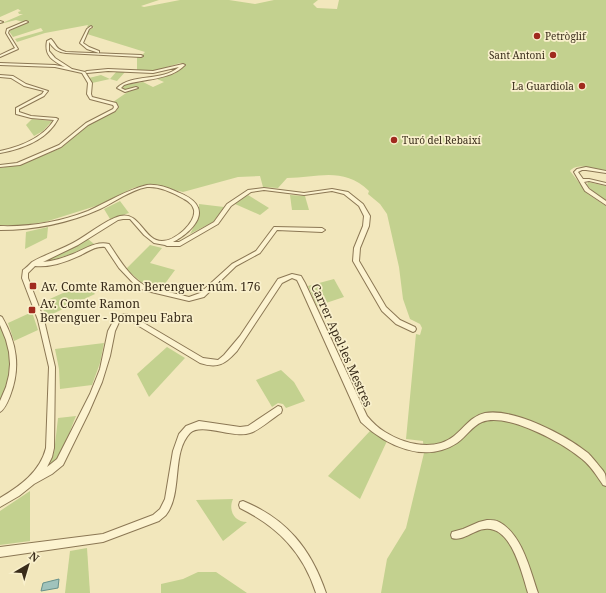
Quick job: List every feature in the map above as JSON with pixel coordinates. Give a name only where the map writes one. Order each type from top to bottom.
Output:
[{"type":"street","points":[[0,56],[17,48],[7,33],[8,30],[27,22]]},
{"type":"street","points":[[91,27],[82,39],[82,45],[92,50],[111,54]]},
{"type":"street","points":[[71,69],[53,59],[46,47],[48,41],[51,40],[56,49],[66,53],[141,56]]},
{"type":"street","points":[[0,64],[55,66],[85,72],[108,70],[153,72],[183,65],[168,75],[125,83],[120,88],[125,91],[136,88]]},
{"type":"street","points":[[0,166],[18,164],[60,146],[87,124],[114,110],[116,106],[115,104],[91,98],[89,94],[90,83],[85,72]]},
{"type":"street","points":[[0,76],[12,77],[25,85],[46,91],[43,95],[17,108],[17,113],[31,117],[53,118],[56,120],[46,131],[23,146],[0,152]]},
{"type":"street","points":[[606,172],[578,169],[576,174],[590,193],[606,203]]},
{"type":"street","points":[[582,181],[589,180],[606,184]]},
{"type":"street","points":[[0,228],[27,227],[49,223],[95,209],[138,188],[152,186],[190,198],[196,209],[195,219],[190,227],[179,237],[164,243]]},
{"type":"street","points":[[0,503],[27,483],[43,466],[49,454],[53,385],[52,367],[44,330],[25,278],[25,272],[34,264],[71,246],[121,217],[131,218],[151,240],[180,244],[216,223],[229,205],[250,191],[264,189],[304,194],[332,190],[346,193],[358,201],[364,209],[366,216],[366,226],[357,248],[356,261],[388,313],[398,322],[413,329]]},
{"type":"street","points":[[34,264],[42,265],[79,254],[98,245],[107,245],[121,267],[140,286],[190,299],[202,295],[234,265],[258,252],[276,228],[322,230]]},
{"type":"street","name":"Carrer Apel·les Mestres","points":[[27,483],[49,471],[60,462],[101,376],[108,356],[112,329],[118,318],[130,318],[202,361],[214,364],[221,362],[233,352],[277,285],[283,279],[292,276],[299,278],[302,283],[364,419],[380,434],[414,449],[427,449],[449,444],[460,436],[473,421],[485,416],[510,418],[554,437],[585,456],[606,482]]},
{"type":"street","points":[[0,319],[11,342],[12,362],[11,387],[9,395],[0,408]]},
{"type":"street","points":[[0,552],[98,539],[125,531],[156,518],[163,512],[169,500],[177,451],[182,437],[189,429],[199,425],[240,431],[249,430],[278,410]]},
{"type":"street","points":[[243,505],[263,515],[297,546],[313,570],[321,593]]},
{"type":"street","points":[[455,536],[486,524],[495,524],[500,527],[514,542],[533,593]]},
{"type":"green space","points":[[0,0],[159,0],[141,6],[144,7],[180,0],[229,0],[255,4],[274,0],[318,0],[313,4],[317,8],[337,9],[339,0],[606,0],[606,170],[581,166],[573,168],[570,171],[588,194],[606,206],[606,593],[381,593],[387,559],[406,528],[424,453],[423,441],[406,439],[416,334],[420,335],[422,328],[420,324],[410,319],[403,299],[399,267],[387,214],[380,204],[368,194],[369,191],[359,183],[349,178],[330,175],[287,178],[278,188],[263,187],[260,176],[238,177],[183,192],[149,184],[133,188],[99,205],[45,222],[16,226],[0,225],[0,168],[22,164],[61,148],[90,124],[116,111],[119,106],[113,102],[129,91],[139,88],[125,89],[122,88],[124,85],[143,82],[153,87],[164,82],[157,79],[174,74],[186,65],[180,63],[154,71],[137,71],[137,57],[143,56],[142,55],[145,52],[87,34],[90,29],[94,27],[87,27],[88,25],[45,33],[17,42],[15,39],[43,31],[41,28],[13,37],[9,31],[30,21],[23,22],[16,20],[0,24],[23,14],[19,14],[18,12],[21,11],[18,9],[0,17]]},
{"type":"green space","points":[[117,71],[125,72],[117,81],[110,79]]},
{"type":"green space","points":[[101,75],[110,79],[92,83],[89,78]]},
{"type":"green space","points":[[32,119],[52,121],[43,131],[34,136],[26,125]]},
{"type":"green space","points":[[588,182],[606,186],[606,201],[594,193],[587,185]]},
{"type":"green space","points":[[248,195],[269,208],[260,215],[235,204]]},
{"type":"green space","points":[[290,195],[305,196],[309,210],[292,210]]},
{"type":"green space","points":[[120,201],[129,213],[110,219],[104,209]]},
{"type":"green space","points":[[199,204],[224,207],[213,222],[190,234],[199,217]]},
{"type":"green space","points":[[48,227],[47,238],[25,249],[26,232]]},
{"type":"green space","points":[[88,239],[94,244],[71,254],[42,263]]},
{"type":"green space","points":[[150,245],[162,248],[150,263],[175,270],[161,289],[141,282],[126,269]]},
{"type":"green space","points":[[334,279],[344,297],[317,306],[308,286]]},
{"type":"green space","points":[[85,283],[95,294],[46,317],[41,303]]},
{"type":"green space","points":[[32,312],[38,330],[14,341],[8,323]]},
{"type":"green space","points":[[0,325],[9,353],[9,373],[0,402]]},
{"type":"green space","points":[[104,343],[100,363],[92,385],[60,389],[59,369],[55,349]]},
{"type":"green space","points":[[167,347],[185,358],[149,397],[137,374]]},
{"type":"green space","points":[[281,370],[294,382],[305,401],[286,408],[283,404],[278,403],[272,407],[256,380]]},
{"type":"green space","points":[[76,416],[59,456],[49,466],[54,453],[58,418]]},
{"type":"green space","points":[[370,431],[387,441],[360,499],[328,476]]},
{"type":"green space","points":[[30,491],[30,541],[0,545],[0,511]]},
{"type":"green space","points":[[233,499],[231,507],[233,515],[239,520],[247,522],[223,541],[196,500]]},
{"type":"green space","points":[[87,548],[90,593],[65,593],[70,551]]},
{"type":"green space","points":[[198,572],[216,572],[247,593],[161,593],[161,584],[183,579]]},
{"type":"water","points":[[59,579],[58,588],[41,591],[43,583]]},
{"type":"place","name":"Petròglif","points":[[537,36]]},
{"type":"place","name":"Sant Antoni","points":[[553,55]]},
{"type":"place","name":"La Guardiola","points":[[582,86]]},
{"type":"place","name":"Turó del Rebaixí","points":[[394,140]]},
{"type":"place","name":"Av. Comte Ramon Berenguer núm. 176","points":[[33,286]]},
{"type":"place","name":"Av. Comte Ramon Berenguer - Pompeu Fabra","points":[[32,310]]}]
